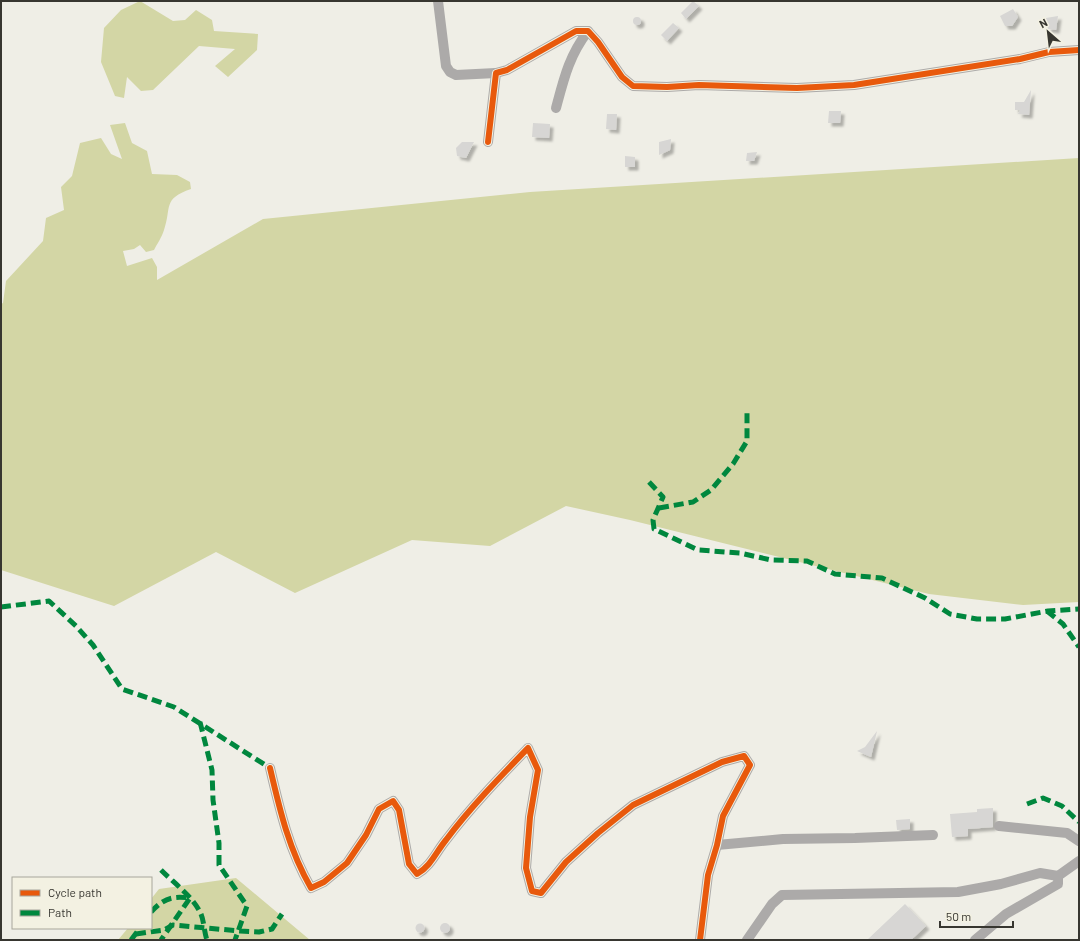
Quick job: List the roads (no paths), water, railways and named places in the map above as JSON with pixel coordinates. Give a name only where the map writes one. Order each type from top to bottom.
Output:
[{"type":"street","points":[[438,1],[446,66],[450,72],[456,75],[496,73],[507,70],[576,31],[588,31],[598,42],[622,77],[633,86],[667,87],[699,85],[797,88],[854,84],[1020,59],[1049,52],[1079,50]]},
{"type":"street","points":[[556,108],[566,68],[577,46],[588,31]]},
{"type":"street","points":[[488,142],[496,73]]},
{"type":"street","points":[[270,768],[283,823],[298,866],[312,888],[324,882],[346,863],[366,835],[379,809],[393,801],[399,810],[409,864],[416,874],[424,870],[446,840],[504,773],[528,748],[538,770],[530,817],[526,868],[532,891],[541,893],[566,862],[598,833],[633,805],[722,762],[744,756],[750,765],[723,816],[717,845],[708,875],[700,940]]},
{"type":"street","points":[[999,826],[1067,833],[1079,841]]},
{"type":"street","points":[[717,845],[783,839],[933,835]]},
{"type":"street","points":[[747,940],[772,904],[782,895],[958,892],[1001,884],[1040,873],[1058,876],[1079,861]]},
{"type":"street","points":[[974,940],[1006,914],[1058,884],[1058,876]]}]
